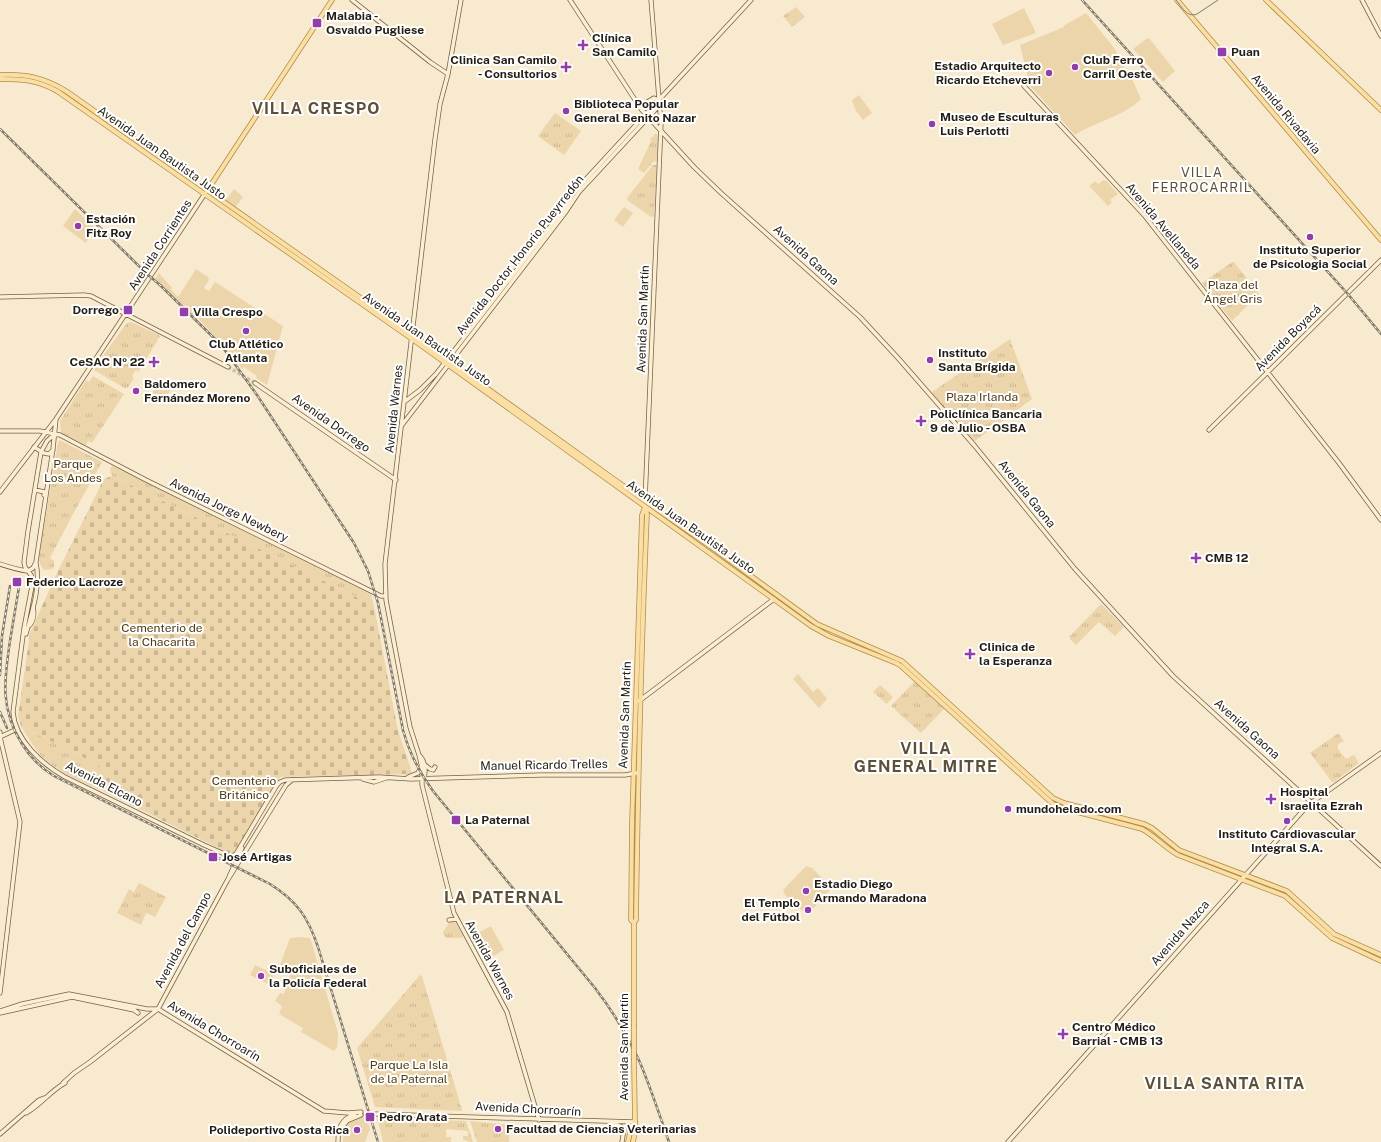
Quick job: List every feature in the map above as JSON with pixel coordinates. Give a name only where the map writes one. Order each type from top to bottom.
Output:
[{"type":"main road","name":"Avenida Corrientes","points":[[0,492],[56,419],[332,0]]},
{"type":"main road","points":[[352,0],[430,62],[448,74]]},
{"type":"main road","name":"Avenida Warnes","points":[[461,0],[448,74],[440,104],[405,392],[396,480],[385,561],[385,596],[410,727],[423,765],[422,785],[457,919],[507,1012],[539,1120]]},
{"type":"main road","name":"Avenida Gaona","points":[[570,0],[639,107],[694,167],[721,193],[858,315],[974,445],[1075,569],[1173,676],[1381,866]]},
{"type":"main road","points":[[651,0],[661,131]]},
{"type":"main road","name":"Avenida Doctor Honorio Pueyrredón","points":[[402,426],[447,362],[563,210],[575,192],[647,116],[656,109],[659,100],[750,0]]},
{"type":"main road","name":"Avenida Rivadavia","points":[[1177,0],[1381,240]]},
{"type":"main road","points":[[1266,0],[1381,110]]},
{"type":"main road","points":[[1362,0],[1381,36]]},
{"type":"main road","points":[[442,70],[449,64]]},
{"type":"main road","name":"Avenida Juan Bautista Justo","points":[[0,75],[27,75],[60,87],[447,362],[710,546],[817,624],[902,661],[1057,800],[1144,824],[1152,828],[1179,850],[1288,892],[1336,936],[1381,955]]},
{"type":"main road","name":"Avenida Juan Bautista Justo","points":[[0,78],[28,80],[56,91],[204,195],[412,337]]},
{"type":"main road","name":"Avenida Avellaneda","points":[[1024,86],[1144,215],[1268,372],[1381,520]]},
{"type":"main road","points":[[639,107],[654,98],[659,100]]},
{"type":"main road","name":"Avenida San Martín","points":[[633,1142],[636,1127],[634,1060],[634,923],[636,920],[647,515],[645,501],[661,131]]},
{"type":"main road","points":[[660,142],[662,138],[666,136]]},
{"type":"main road","name":"Avenida Boyacá","points":[[1209,430],[1381,260]]},
{"type":"main road","points":[[0,297],[86,295],[94,297],[228,367]]},
{"type":"main road","name":"Avenida Juan Bautista Justo","points":[[447,362],[645,507],[821,632],[898,664],[1053,804],[1062,808],[1142,829],[1175,853],[1285,896],[1332,938],[1381,961]]},
{"type":"main road","name":"Avenida Doctor Honorio Pueyrredón","points":[[404,402],[437,376]]},
{"type":"main road","name":"Avenida Dorrego","points":[[255,383],[396,480]]},
{"type":"main road","points":[[405,392],[409,396],[412,396]]},
{"type":"main road","name":"Avenida Corrientes","points":[[28,571],[33,568],[36,562],[54,449],[56,419]]},
{"type":"main road","name":"Avenida Jorge Newbery","points":[[0,431],[46,432],[55,434],[380,596],[385,596]]},
{"type":"main road","points":[[0,737],[17,729],[13,712],[27,610],[33,579],[25,567],[24,562],[42,452],[47,441],[55,434]]},
{"type":"main road","points":[[54,442],[60,438],[65,439]]},
{"type":"main road","points":[[34,447],[49,454],[54,449]]},
{"type":"main road","points":[[35,490],[45,492],[44,498],[46,502]]},
{"type":"main road","name":"Avenida San Martín","points":[[634,923],[631,920],[631,905],[634,774],[642,515],[645,507]]},
{"type":"main road","points":[[0,564],[13,567],[21,566],[24,562]]},
{"type":"main road","points":[[23,638],[31,619],[38,576],[36,562]]},
{"type":"main road","points":[[13,567],[16,570],[28,571]]},
{"type":"main road","points":[[636,703],[774,599]]},
{"type":"main road","points":[[27,610],[28,617],[31,619]]},
{"type":"main road","name":"Avenida Elcano","points":[[17,729],[34,753],[58,773],[212,849],[237,859]]},
{"type":"main road","points":[[0,732],[20,822],[0,993]]},
{"type":"main road","name":"Avenida Nazca","points":[[1008,1142],[1241,879],[1312,802],[1381,753]]},
{"type":"main road","points":[[408,778],[418,773],[423,765],[433,770],[435,767]]},
{"type":"main road","points":[[634,774],[639,771]]},
{"type":"main road","name":"Manuel Ricardo Trelles","points":[[285,780],[634,774]]},
{"type":"main road","points":[[417,778],[422,785]]},
{"type":"main road","name":"Avenida del Campo","points":[[229,857],[235,855],[278,783],[285,780]]},
{"type":"main road","name":"Avenida del Campo","points":[[227,881],[286,785],[292,780]]},
{"type":"main road","points":[[266,804],[272,808]]},
{"type":"main road","points":[[246,837],[248,841],[252,841]]},
{"type":"main road","name":"Avenida del Campo","points":[[158,1009],[227,881],[242,844]]},
{"type":"main road","points":[[229,857],[234,866]]},
{"type":"main road","points":[[237,859],[242,857]]},
{"type":"main road","points":[[449,920],[457,919]]},
{"type":"main road","name":"Avenida Chorroarín","points":[[0,1012],[68,998],[158,1009],[324,1111],[360,1113],[344,1123],[339,1142]]},
{"type":"main road","name":"Avenida Chorroarín","points":[[115,1004],[134,1010],[138,1013]]},
{"type":"main road","points":[[140,1022],[138,1013],[145,1008]]},
{"type":"main road","points":[[0,1134],[158,1009]]},
{"type":"main road","name":"Avenida Chorroarín","points":[[376,1113],[539,1120],[635,1122]]},
{"type":"main road","points":[[609,1122],[623,1128],[624,1133],[622,1142]]},
{"type":"main road","name":"Avenida San Martín","points":[[628,1142],[631,1128],[635,1122]]},
{"type":"green space","points":[[796,7],[805,17],[792,27],[783,16]]},
{"type":"green space","points":[[1024,8],[1036,33],[1003,45],[992,24]]},
{"type":"green space","name":"Club Ferro Carril Oeste","points":[[1086,13],[1115,49],[1128,76],[1132,79],[1141,99],[1118,115],[1075,135],[1030,86],[1020,45],[1064,27],[1063,26]]},
{"type":"green space","points":[[1149,38],[1175,71],[1163,82],[1133,49]]},
{"type":"green space","points":[[859,95],[872,113],[863,120],[856,111],[852,100]]},
{"type":"green space","points":[[555,113],[581,131],[564,155],[538,136]]},
{"type":"green space","points":[[656,133],[658,136],[657,161],[653,162],[644,173],[638,169],[651,141],[650,139]]},
{"type":"green space","points":[[653,165],[657,165],[654,216],[651,217],[627,200],[627,198]]},
{"type":"green space","points":[[1106,180],[1118,194],[1110,200],[1112,202],[1108,206],[1089,186],[1095,181],[1098,184]]},
{"type":"green space","points":[[234,189],[243,197],[235,208],[225,201]]},
{"type":"green space","points":[[624,207],[633,213],[623,227],[614,220]]},
{"type":"green space","name":"Estación Fitz Roy","points":[[75,209],[93,226],[85,236],[88,239],[86,243],[63,226]]},
{"type":"green space","name":"Plaza del Ángel Gris","points":[[1234,262],[1259,294],[1232,321],[1202,283]]},
{"type":"green space","name":"Club Atlético Atlanta","points":[[196,269],[208,277],[209,280],[204,288],[209,291],[215,282],[283,326],[267,385],[256,378],[257,376],[244,367],[242,369],[219,337],[217,339],[198,318],[197,319],[155,279],[159,273],[178,297]]},
{"type":"green space","points":[[131,322],[159,335],[160,337],[138,372],[136,370],[132,376],[134,378],[126,389],[94,370],[96,367],[100,369],[102,364],[98,363],[127,323]]},
{"type":"green space","name":"Plaza Irlanda","points":[[1010,339],[1032,399],[975,441],[933,395],[932,392]]},
{"type":"green space","name":"Parque Los Andes","points":[[93,376],[124,394],[92,443],[88,441],[86,445],[61,433],[60,421],[86,380],[89,382]]},
{"type":"green space","points":[[159,380],[163,382],[161,386],[166,388],[168,385],[172,387],[163,404],[159,402],[161,398],[156,396],[154,399],[150,397]]},
{"type":"green space","name":"Parque Los Andes","points":[[60,440],[102,462],[50,558],[54,561],[54,567],[52,569],[44,570],[40,564],[39,557],[58,442]]},
{"type":"green space","points":[[113,466],[371,594],[374,606],[112,476],[110,471],[111,467]]},
{"type":"green space","name":"Cementerio de la Chacarita","points":[[112,476],[374,606],[397,726],[412,774],[280,777],[234,853],[230,854],[109,794],[114,785],[103,779],[108,770],[21,726],[18,716],[30,633],[55,577],[104,479]]},
{"type":"green space","points":[[1101,604],[1124,627],[1115,636],[1099,622],[1076,645],[1070,639],[1070,636]]},
{"type":"green space","points":[[798,674],[813,692],[818,688],[826,697],[827,699],[819,708],[793,679]]},
{"type":"green space","points":[[915,681],[944,707],[944,709],[921,733],[891,706]]},
{"type":"green space","points":[[880,685],[893,697],[887,704],[873,692]]},
{"type":"green space","points":[[21,726],[108,770],[114,785],[109,794],[74,778],[49,763],[36,750]]},
{"type":"green space","points":[[1339,734],[1344,741],[1338,744],[1338,749],[1346,759],[1354,755],[1359,763],[1332,782],[1310,753]]},
{"type":"green space","name":"Estadio Diego Armando Maradona","points":[[806,866],[812,868],[830,886],[831,889],[808,914],[785,895],[783,890]]},
{"type":"green space","points":[[139,883],[166,897],[155,917],[146,913],[141,925],[117,913],[129,889],[134,892]]},
{"type":"green space","points":[[454,920],[463,936],[462,938],[447,938],[444,936],[443,932],[450,921]]},
{"type":"green space","points":[[491,926],[504,950],[486,960],[473,936]]},
{"type":"green space","points":[[290,938],[310,938],[313,947],[338,1033],[337,1047],[334,1051],[301,1032],[303,1028],[279,1014],[282,1006],[275,1001],[280,993],[284,994],[292,970],[280,965]]},
{"type":"green space","points":[[255,965],[274,974],[270,985],[250,975]]},
{"type":"green space","name":"Parque La Isla de la Paternal","points":[[420,975],[422,976],[462,1110],[461,1111],[375,1107],[357,1048]]},
{"type":"green space","name":"Polideportivo Costa Rica","points":[[366,1116],[370,1129],[365,1142],[343,1142],[344,1130],[348,1123]]},
{"type":"green space","points":[[377,1118],[466,1121],[473,1142],[463,1139],[463,1136],[468,1136],[468,1131],[446,1129],[446,1137],[451,1137],[451,1142],[383,1142]]},
{"type":"green space","points":[[470,1121],[510,1125],[509,1142],[477,1142]]},
{"type":"tunnel","points":[[228,367],[255,383]]},
{"type":"tunnel","points":[[361,1115],[371,1113],[376,1114]]},
{"type":"tram line","points":[[1176,0],[1185,11],[1193,15],[1197,14],[1218,0]]},
{"type":"railway","points":[[1082,0],[1347,293],[1381,334]]},
{"type":"railway","points":[[0,129],[216,340],[257,395],[354,543],[368,571],[378,603],[403,730],[411,754],[423,777],[595,988],[607,1005],[624,1031],[638,1058],[669,1142]]},
{"type":"railway","points":[[0,675],[2,636],[10,586]]},
{"type":"railway","points":[[19,587],[5,682],[7,707],[10,719],[22,744],[36,762],[54,776],[270,884],[294,903],[306,918],[318,947],[378,1142]]},
{"type":"railway","points":[[0,712],[7,728]]},
{"type":"place","name":"Malabia - Osvaldo Pugliese","points":[[317,23]]},
{"type":"place","name":"Clínica San Camilo","points":[[583,45]]},
{"type":"place","name":"Puan","points":[[1222,52]]},
{"type":"place","name":"Clinica San Camilo - Consultorios","points":[[566,67]]},
{"type":"place","name":"Club Ferro Carril Oeste","points":[[1075,67]]},
{"type":"place","name":"Estadio Arquitecto Ricardo Etcheverri","points":[[1049,73]]},
{"type":"place","name":"Biblioteca Popular General Benito Nazar","points":[[566,111]]},
{"type":"place","name":"Museo de Esculturas Luis Perlotti","points":[[932,124]]},
{"type":"place","name":"Estación Fitz Roy","points":[[78,226]]},
{"type":"place","name":"Instituto Superior de Psicologia Social","points":[[1310,237]]},
{"type":"place","name":"Dorrego","points":[[128,310]]},
{"type":"place","name":"Villa Crespo","points":[[184,312]]},
{"type":"place","name":"Club Atlético Atlanta","points":[[246,331]]},
{"type":"place","name":"Instituto Santa Brígida","points":[[930,360]]},
{"type":"place","name":"CeSAC Nº 22","points":[[154,362]]},
{"type":"place","name":"Baldomero Fernández Moreno","points":[[136,391]]},
{"type":"place","name":"Policlínica Bancaria 9 de Julio - OSBA","points":[[921,421]]},
{"type":"place","name":"CMB 12","points":[[1196,558]]},
{"type":"place","name":"Federico Lacroze","points":[[17,582]]},
{"type":"place","name":"Clinica de la Esperanza","points":[[970,654]]},
{"type":"place","name":"Hospital Israelita Ezrah","points":[[1271,799]]},
{"type":"place","name":"mundohelado.com","points":[[1008,809]]},
{"type":"place","name":"La Paternal","points":[[456,820]]},
{"type":"place","name":"Instituto Cardiovascular Integral S.A.","points":[[1287,821]]},
{"type":"place","name":"José Artigas","points":[[213,857]]},
{"type":"place","name":"Estadio Diego Armando Maradona","points":[[806,891]]},
{"type":"place","name":"El Templo del Fútbol","points":[[808,910]]},
{"type":"place","name":"Suboficiales de la Policía Federal","points":[[261,976]]},
{"type":"place","name":"Centro Médico Barrial - CMB 13","points":[[1063,1034]]},
{"type":"place","name":"Pedro Arata","points":[[370,1117]]},
{"type":"place","name":"Facultad de Ciencias Veterinarias","points":[[498,1129]]},
{"type":"place","name":"Polideportivo Costa Rica","points":[[357,1130]]},
{"type":"district","name":"VILLA CRESPO","points":[[316,108]]},
{"type":"district","name":"VILLA FERROCARRIL","points":[[1202,180]]},
{"type":"district","name":"VILLA GENERAL MITRE","points":[[926,757]]},
{"type":"district","name":"LA PATERNAL","points":[[504,897]]},
{"type":"district","name":"VILLA SANTA RITA","points":[[1225,1083]]},
{"type":"park label","name":"Cementerio Británico","points":[[244,788]]}]
